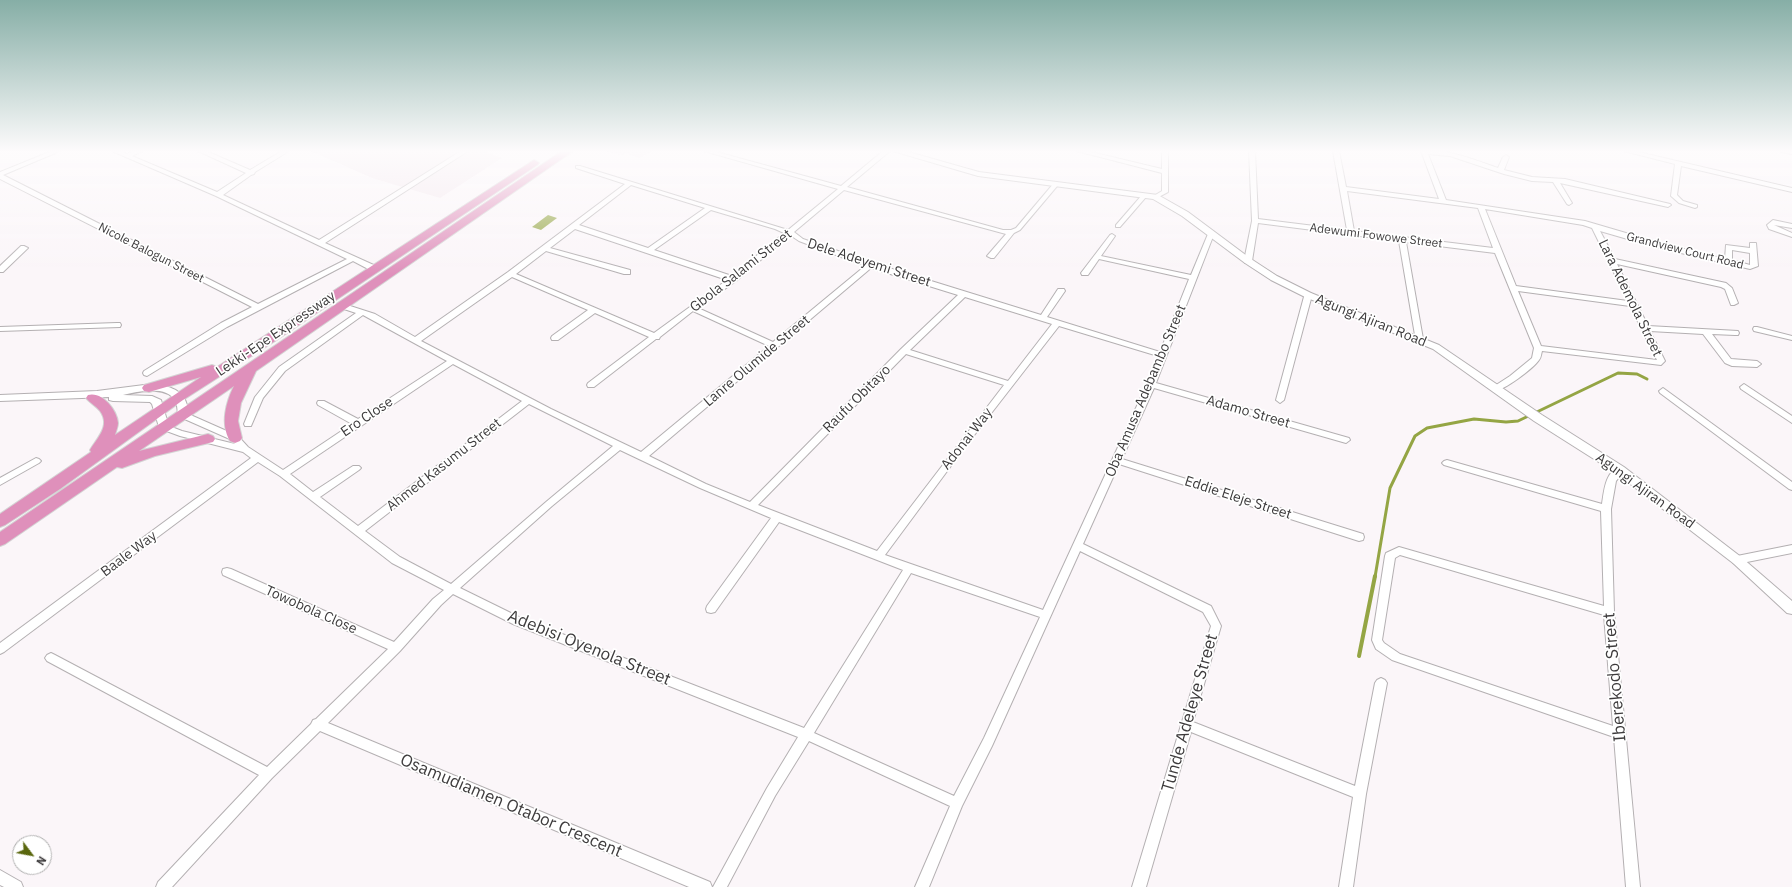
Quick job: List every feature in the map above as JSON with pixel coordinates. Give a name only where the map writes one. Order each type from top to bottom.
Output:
[{"type":"highway","name":"Lekki-Epe Expressway","points":[[182,406],[271,338],[490,192]]},
{"type":"highway","name":"Lekki-Epe Expressway","points":[[182,406],[258,362],[344,306],[508,192]]},
{"type":"highway","points":[[0,522],[55,485],[182,406],[212,381],[307,318],[316,309]]},
{"type":"highway","points":[[149,388],[194,375],[238,358],[271,338]]},
{"type":"highway","points":[[235,438],[231,428],[232,407],[244,379],[258,362]]},
{"type":"highway","points":[[55,485],[102,445],[107,435],[110,426],[108,410],[93,398]]},
{"type":"highway","points":[[0,540],[76,488],[161,418]]},
{"type":"highway","points":[[0,534],[151,428],[161,418]]},
{"type":"highway","points":[[76,488],[128,460],[152,452],[208,439]]},
{"type":"street","name":"Nicole Balogun Street","points":[[34,192],[259,308]]},
{"type":"street","points":[[212,192],[375,269]]},
{"type":"street","points":[[218,195],[222,192]]},
{"type":"street","points":[[319,243],[399,192]]},
{"type":"street","points":[[416,341],[511,274],[618,192]]},
{"type":"street","name":"Dele Adeyemi Street","points":[[659,192],[711,207],[790,233],[801,240],[870,265],[1162,355]]},
{"type":"street","name":"Gbola Salami Street","points":[[591,385],[692,308],[733,279],[837,192]]},
{"type":"street","points":[[858,192],[1002,232],[1012,232]]},
{"type":"street","points":[[991,256],[1012,232],[1018,229],[1049,192]]},
{"type":"street","name":"Agungi Ajiran Road","points":[[1118,192],[1156,197],[1185,214],[1248,261],[1274,278],[1308,295],[1436,347],[1525,410],[1620,470],[1737,560],[1792,609]]},
{"type":"street","points":[[1156,197],[1164,192]]},
{"type":"street","points":[[1248,261],[1255,221],[1254,192]]},
{"type":"street","points":[[1345,192],[1351,233]]},
{"type":"street","name":"Lara Ademola Street","points":[[1372,192],[1482,206],[1585,223],[1595,227],[1646,328],[1660,362],[1538,348]]},
{"type":"street","points":[[1440,192],[1443,201]]},
{"type":"street","points":[[1563,192],[1569,203]]},
{"type":"street","points":[[1614,192],[1668,205]]},
{"type":"street","points":[[1674,192],[1674,196],[1681,202],[1694,206]]},
{"type":"street","points":[[1118,226],[1144,196]]},
{"type":"street","points":[[1482,206],[1498,251],[1538,348],[1536,359],[1513,378],[1496,389]]},
{"type":"street","points":[[649,251],[711,207]]},
{"type":"street","name":"Adewumi Fowowe Street","points":[[1255,221],[1498,251]]},
{"type":"street","points":[[1792,226],[1772,222],[1770,225],[1771,228],[1792,235]]},
{"type":"street","points":[[574,226],[733,279]]},
{"type":"street","name":"Grandview Court Road","points":[[1595,227],[1658,245],[1728,262],[1753,267],[1753,248],[1728,247],[1728,262]]},
{"type":"street","name":"Oba Amusa Adebambo Street","points":[[922,887],[957,802],[988,742],[1151,384],[1211,234]]},
{"type":"street","points":[[1085,274],[1112,236]]},
{"type":"street","points":[[1402,239],[1419,339]]},
{"type":"street","points":[[0,270],[24,248]]},
{"type":"street","points":[[544,248],[627,272]]},
{"type":"street","points":[[1098,257],[1194,278]]},
{"type":"street","points":[[147,373],[207,335],[352,259]]},
{"type":"street","points":[[1612,261],[1723,285],[1728,288],[1734,303]]},
{"type":"street","name":"Lanre Olumide Street","points":[[643,456],[870,265]]},
{"type":"street","points":[[511,274],[656,336]]},
{"type":"street","points":[[1514,288],[1633,304]]},
{"type":"street","points":[[1042,319],[1061,291]]},
{"type":"street","name":"Raufu Obitayo","points":[[751,506],[904,351],[964,293]]},
{"type":"street","points":[[1280,400],[1308,295]]},
{"type":"street","points":[[344,306],[372,316],[452,361],[619,446],[643,456],[703,486],[777,517],[909,568],[1046,615]]},
{"type":"street","points":[[692,308],[774,346]]},
{"type":"street","points":[[555,338],[594,310]]},
{"type":"street","points":[[248,424],[259,397],[282,369],[362,312]]},
{"type":"street","name":"Adonai Way","points":[[879,556],[962,445],[1058,323]]},
{"type":"street","points":[[0,329],[116,325]]},
{"type":"street","points":[[1646,328],[1735,333]]},
{"type":"street","points":[[1757,329],[1792,338]]},
{"type":"street","points":[[1706,332],[1728,361],[1732,363],[1757,364]]},
{"type":"street","points":[[904,351],[1009,384]]},
{"type":"street","name":"Ero Close","points":[[283,474],[452,361]]},
{"type":"street","name":"Adamo Street","points":[[1151,384],[1346,440]]},
{"type":"street","points":[[1744,387],[1792,420]]},
{"type":"street","points":[[0,398],[111,393],[149,388],[162,389],[182,406],[235,438],[245,449]]},
{"type":"street","points":[[1663,391],[1792,487]]},
{"type":"street","points":[[64,395],[93,398],[152,399],[157,402],[161,418],[180,433],[245,449]]},
{"type":"street","name":"Ahmed Kasumu Street","points":[[359,531],[529,400]]},
{"type":"street","points":[[322,403],[358,423]]},
{"type":"street","points":[[163,887],[268,774],[317,724],[396,648],[437,602],[549,504],[619,446]]},
{"type":"street","name":"Adebisi Oyenola Street","points":[[245,449],[283,474],[396,560],[452,589],[517,621],[807,735],[957,802]]},
{"type":"street","name":"Baale Way","points":[[0,649],[258,458]]},
{"type":"street","name":"Eddie Eleje Street","points":[[1116,460],[1359,537]]},
{"type":"street","points":[[0,482],[36,461]]},
{"type":"street","points":[[1447,463],[1606,509]]},
{"type":"street","points":[[313,497],[356,468]]},
{"type":"street","name":"Iberekodo Street","points":[[1620,470],[1611,480],[1606,509],[1608,612],[1633,887]]},
{"type":"street","points":[[711,609],[777,517]]},
{"type":"street","name":"Tunde Adeleye Street","points":[[1078,546],[1191,600],[1207,610],[1216,626],[1139,887]]},
{"type":"street","points":[[1737,560],[1792,549]]},
{"type":"street","points":[[1608,612],[1399,551],[1390,556],[1377,640],[1380,646],[1396,657],[1620,734]]},
{"type":"street","points":[[720,887],[771,792],[909,568]]},
{"type":"street","name":"Towobola Close","points":[[227,572],[396,648]]},
{"type":"street","points":[[51,658],[268,774]]},
{"type":"street","points":[[1346,887],[1360,794],[1381,683]]},
{"type":"street","name":"Osamudiamen Otabor Crescent","points":[[317,724],[705,887]]},
{"type":"street","points":[[1187,725],[1360,794]]},
{"type":"street","points":[[0,877],[16,887]]},
{"type":"shaded area","points":[[421,192],[449,192],[440,198]]},
{"type":"shaded area","points":[[548,215],[557,218],[541,230],[532,227]]},
{"type":"waterway","points":[[1375,577],[1390,488],[1415,436],[1427,428],[1474,419],[1506,422],[1518,421],[1618,373],[1637,374],[1647,379]]},
{"type":"waterway","points":[[1359,656],[1375,576]]}]
